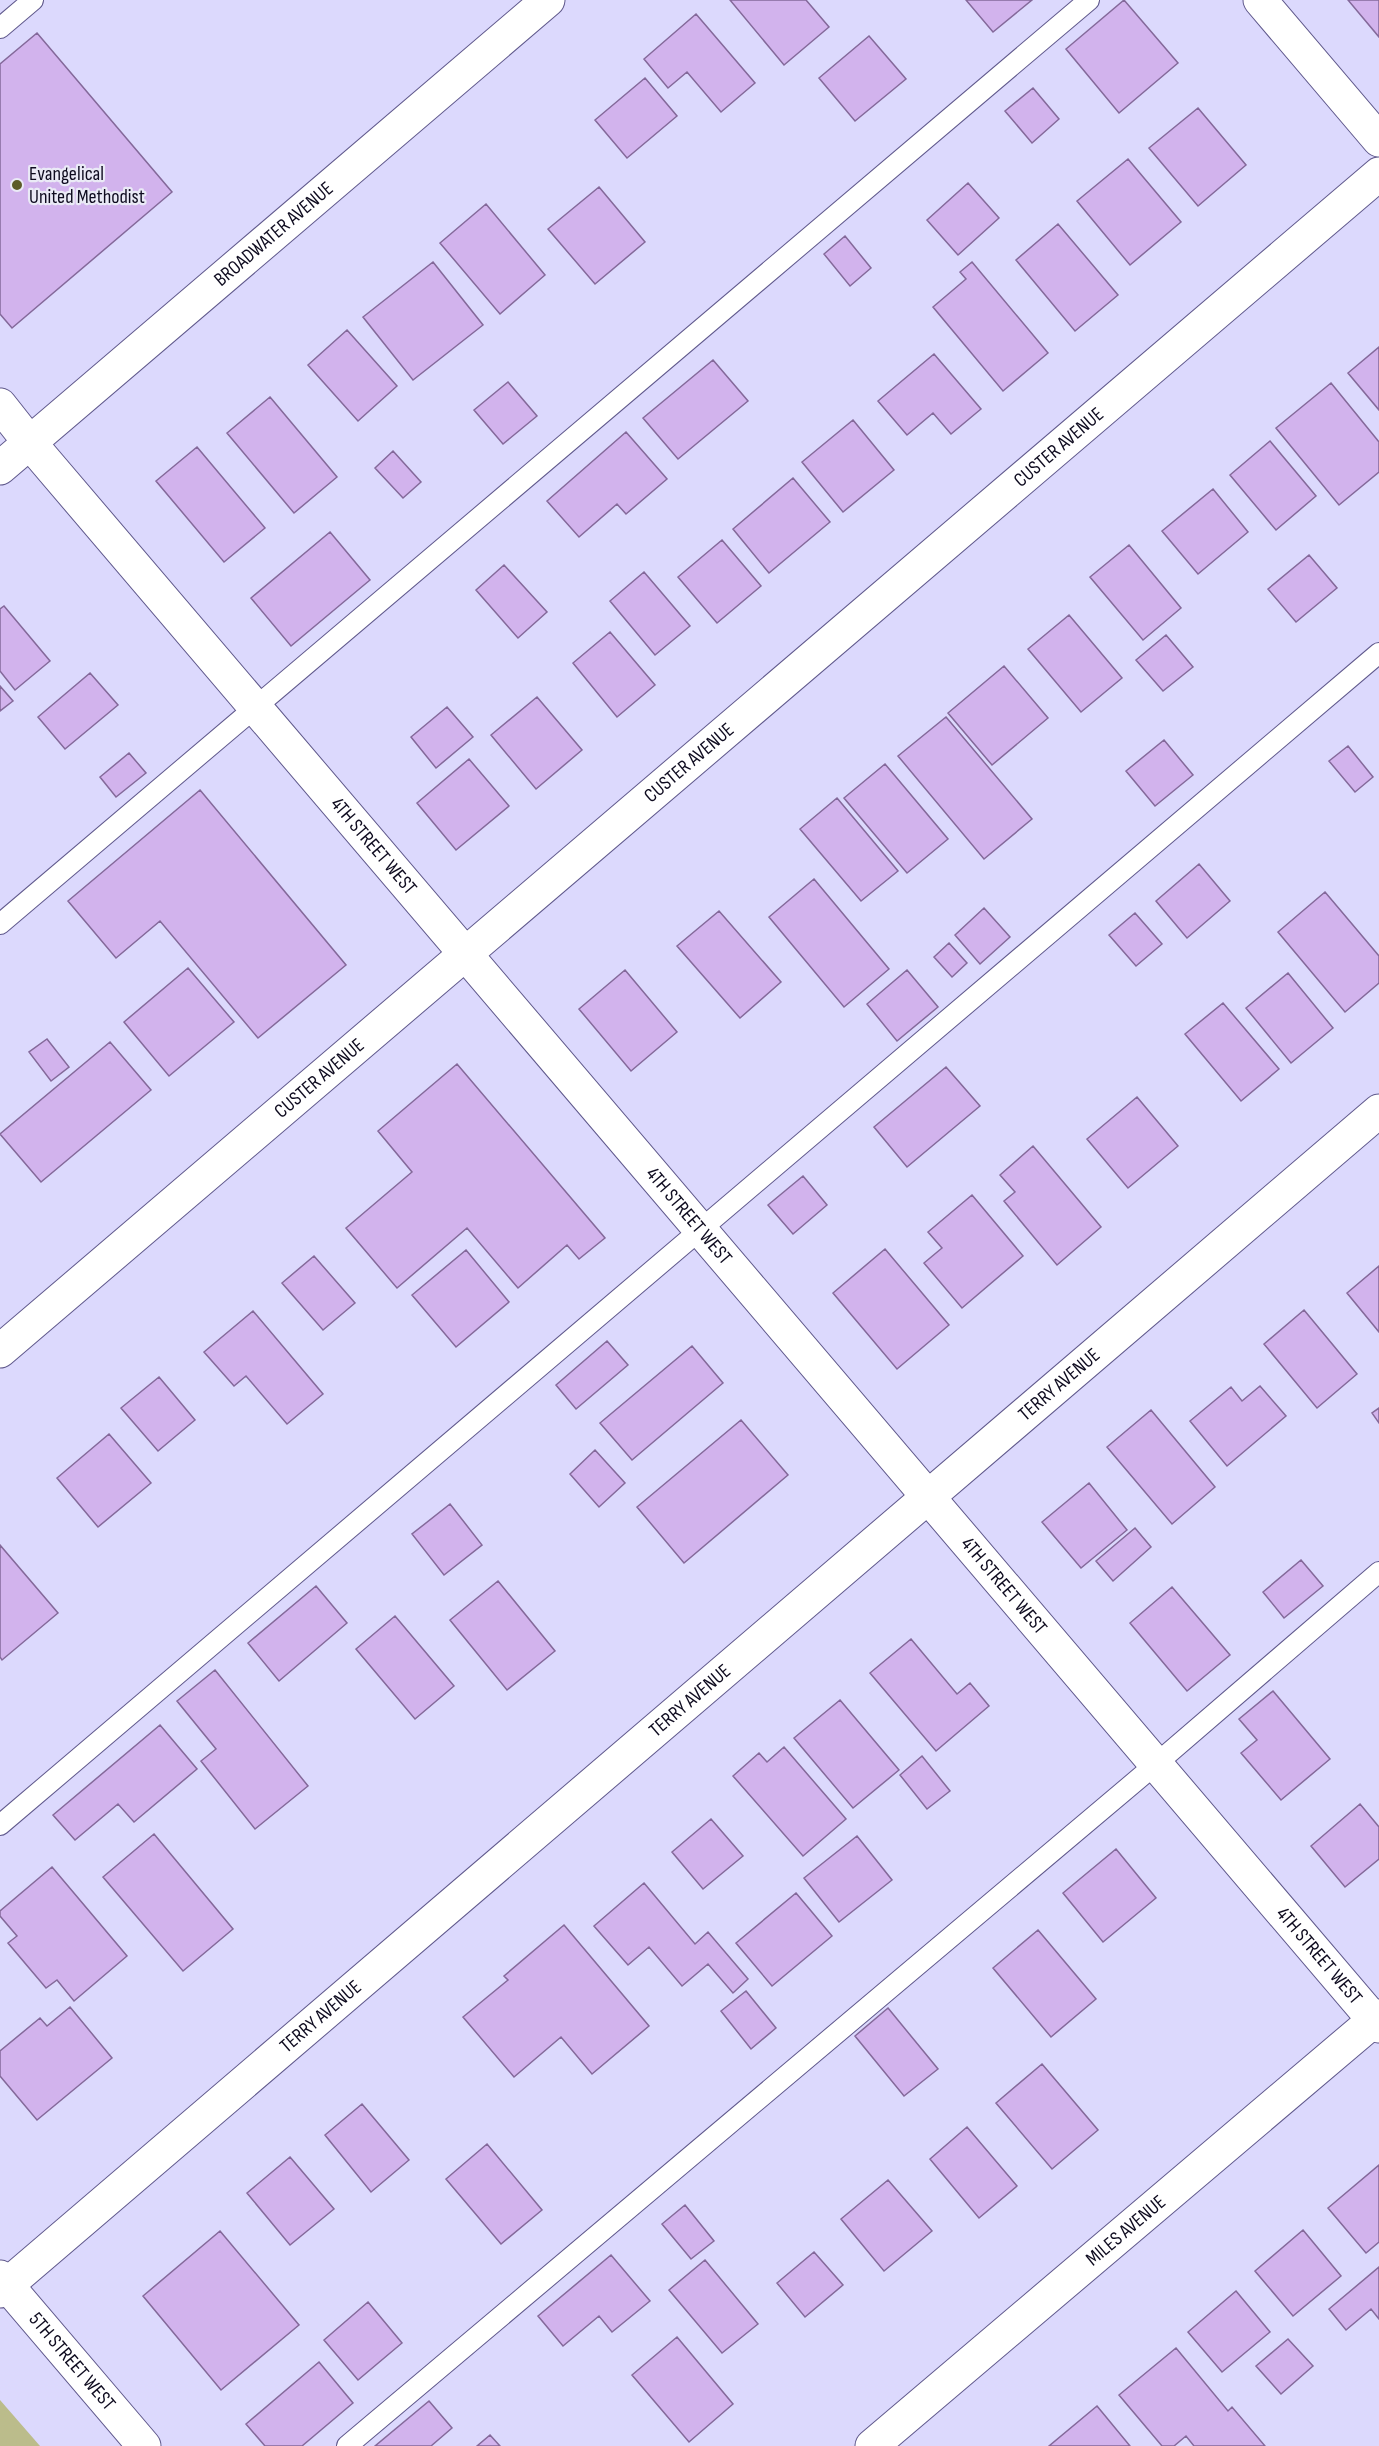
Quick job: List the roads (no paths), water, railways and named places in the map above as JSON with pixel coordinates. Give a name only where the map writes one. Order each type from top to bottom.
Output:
[{"type":"street","name":"BROADWATER AVENUE","points":[[0,468],[548,0]]},
{"type":"street","points":[[1260,0],[1379,140]]},
{"type":"street","name":"CUSTER AVENUE","points":[[0,1351],[1379,174]]},
{"type":"street","name":"4TH STREET WEST","points":[[0,405],[929,1498],[1377,2020]]},
{"type":"street","name":"TERRY AVENUE","points":[[2,2284],[929,1498],[1379,1111]]},
{"type":"street","name":"MILES AVENUE","points":[[872,2446],[1377,2020]]},
{"type":"street","name":"5TH STREET WEST","points":[[2,2284],[144,2446]]},
{"type":"lane","points":[[0,28],[33,0]]},
{"type":"lane","points":[[0,924],[1089,0]]},
{"type":"lane","points":[[0,1825],[1379,653]]},
{"type":"lane","points":[[347,2446],[1156,1764],[1379,1572]]},
{"type":"place","name":"Evangelical United Methodist","points":[[17,185]]}]
